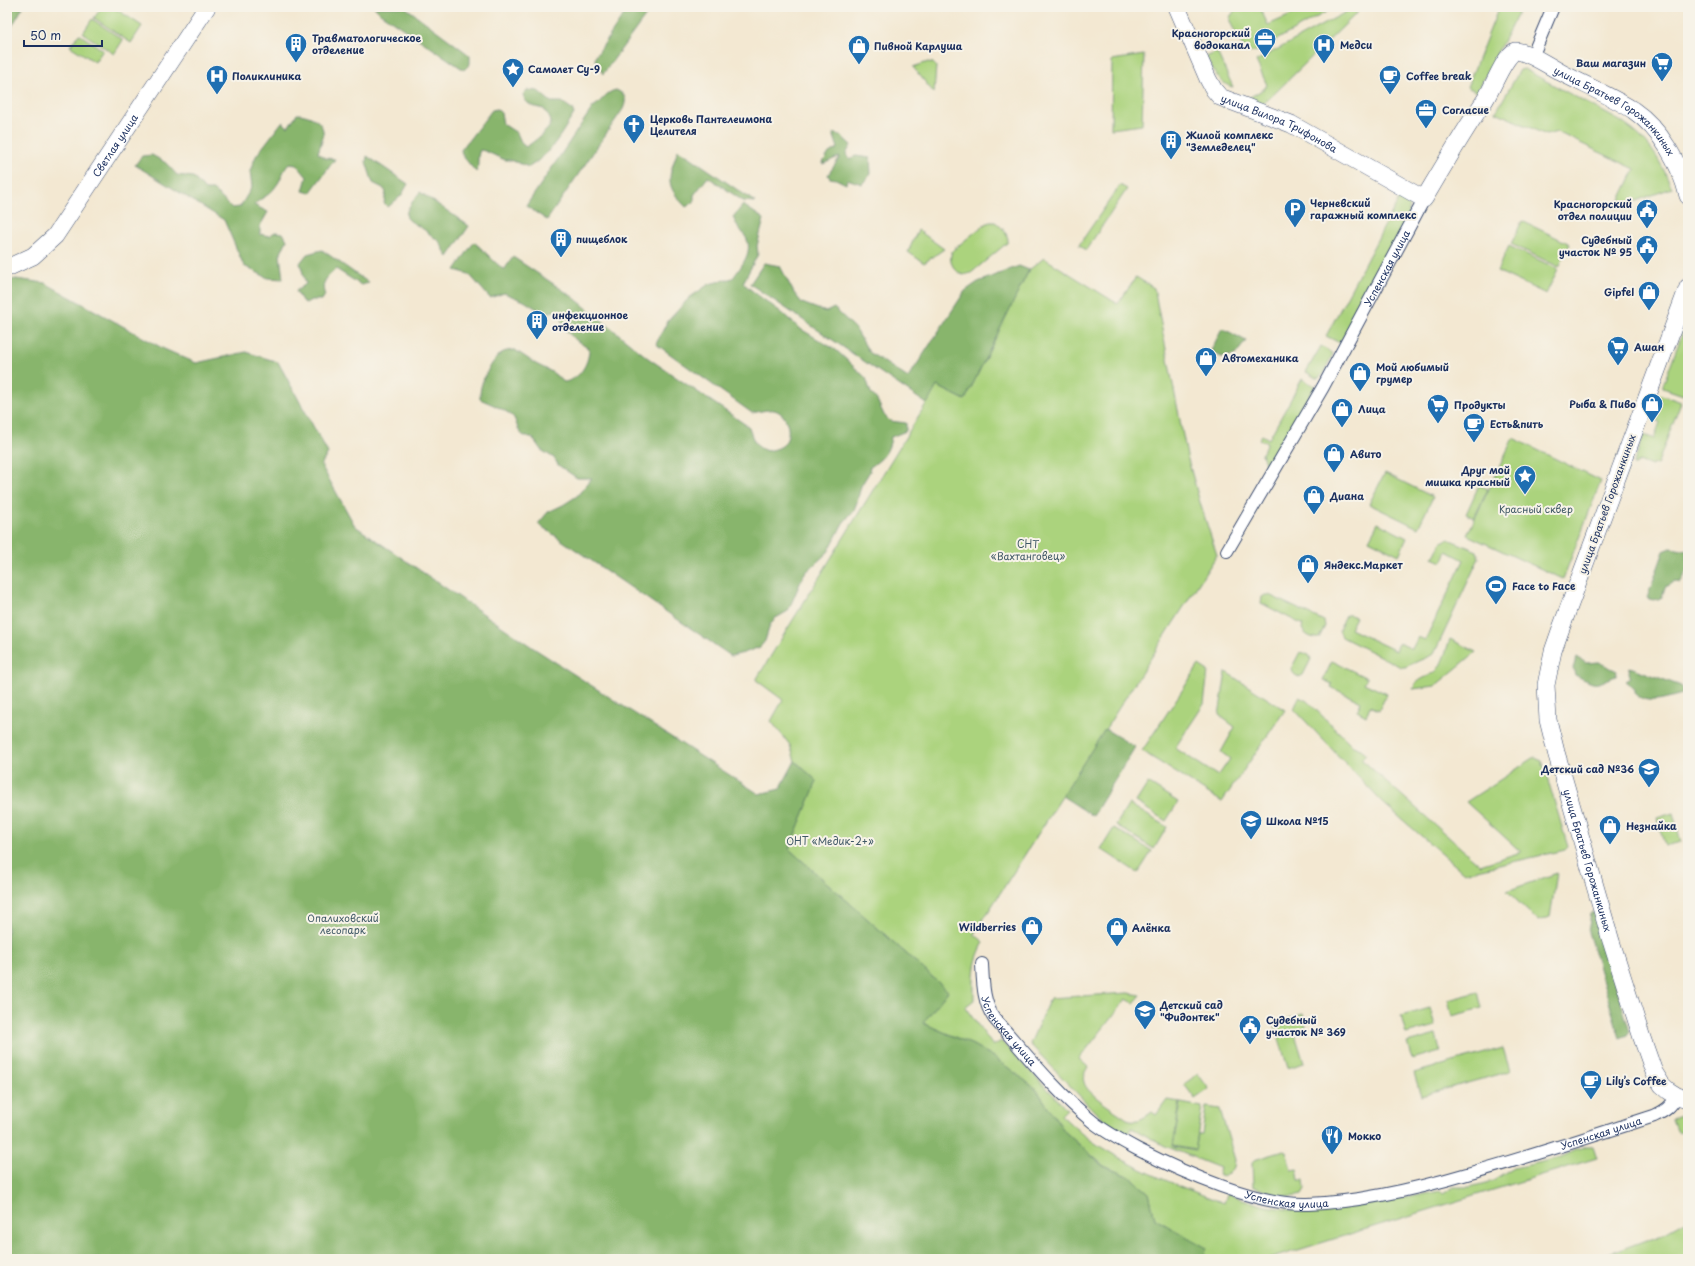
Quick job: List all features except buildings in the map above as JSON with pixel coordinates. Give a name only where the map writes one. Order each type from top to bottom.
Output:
[{"type":"street","name":"Светлая улица","points":[[7,268],[34,256],[55,236],[207,7]]},
{"type":"street","name":"улица Вилора Трифонова","points":[[1177,7],[1208,79],[1220,97],[1291,124],[1424,200]]},
{"type":"street","points":[[1532,57],[1553,7]]},
{"type":"street","name":"Успенская улица","points":[[1227,551],[1323,386],[1424,200],[1467,126],[1489,92],[1508,56],[1515,51],[1518,51],[1532,57]]},
{"type":"street","name":"улица Братьев Горожанкиных","points":[[1532,57],[1623,104],[1641,116],[1661,138],[1685,176],[1688,196]]},
{"type":"street","name":"улица Братьев Горожанкиных","points":[[1682,1098],[1662,1085],[1654,1072],[1642,1038],[1556,752],[1548,720],[1546,692],[1549,669],[1560,631],[1688,287]]},
{"type":"street","name":"Успенская улица","points":[[982,964],[983,990],[987,1008],[994,1018],[1072,1104],[1092,1122],[1112,1135],[1180,1170],[1233,1189],[1273,1200],[1311,1204],[1352,1200],[1428,1185],[1556,1148],[1654,1116],[1665,1111],[1682,1098]]},
{"type":"green space","points":[[7,7],[23,7],[7,35]]},
{"type":"green space","points":[[102,7],[113,7],[142,26],[131,43],[94,18]]},
{"type":"green space","points":[[374,7],[405,7],[470,56],[470,64],[464,70],[380,13]]},
{"type":"green space","points":[[629,7],[652,7],[603,74],[595,60],[596,56]]},
{"type":"green space","points":[[1237,7],[1262,7],[1260,8],[1268,25],[1309,7],[1335,7],[1255,52],[1250,52],[1244,49],[1230,22],[1230,17]]},
{"type":"green space","points":[[1349,7],[1363,7],[1271,97],[1262,104],[1250,97],[1264,89],[1267,85],[1256,61],[1346,12]]},
{"type":"green space","points":[[1499,7],[1521,7],[1477,92],[1467,87]]},
{"type":"green space","points":[[92,19],[123,40],[114,54],[83,33]]},
{"type":"green space","points":[[79,34],[103,50],[95,62],[70,46]]},
{"type":"green space","points":[[1217,52],[1233,87],[1224,83],[1220,79],[1213,71],[1206,57]]},
{"type":"green space","points":[[1144,55],[1142,125],[1111,129],[1112,60]]},
{"type":"green space","points":[[928,62],[933,63],[936,66],[934,93],[913,67]]},
{"type":"green space","points":[[1524,69],[1620,121],[1639,135],[1657,158],[1672,188],[1616,208],[1635,169],[1557,132],[1546,135],[1496,112],[1520,70]]},
{"type":"green space","points":[[527,90],[538,91],[551,102],[562,102],[572,109],[574,114],[549,150],[529,167],[510,160],[505,160],[480,150],[476,172],[462,155],[461,150],[492,110],[497,109],[501,113],[503,124],[517,133],[522,144],[526,147],[550,126],[550,119],[544,109],[533,106],[524,98],[523,94]]},
{"type":"green space","points":[[616,90],[624,95],[625,103],[623,109],[547,220],[526,206],[593,107],[606,95]]},
{"type":"green space","points":[[297,114],[309,116],[322,126],[322,141],[318,153],[325,158],[335,159],[310,193],[303,191],[307,177],[297,165],[289,164],[280,181],[273,190],[254,205],[268,212],[260,226],[260,234],[269,236],[275,232],[283,233],[287,240],[280,255],[283,279],[268,278],[244,266],[224,220],[135,165],[142,156],[152,155],[166,163],[177,175],[193,177],[205,190],[213,190],[232,208],[240,207],[252,187],[250,171],[256,156],[282,122],[288,127]]},
{"type":"green space","points":[[833,133],[841,136],[851,145],[846,154],[849,159],[856,156],[870,158],[871,174],[862,184],[847,179],[846,184],[830,178],[828,175],[840,157],[822,164],[829,153],[838,148]]},
{"type":"green space","points":[[678,150],[755,202],[743,201],[708,177],[694,195],[694,202],[686,207],[674,192],[670,181],[670,175]]},
{"type":"green space","points":[[367,156],[408,184],[401,196],[388,207],[384,203],[386,192],[383,188],[373,183],[366,162]]},
{"type":"green space","points":[[1120,185],[1127,189],[1086,250],[1079,245]]},
{"type":"green space","points":[[420,192],[469,226],[448,257],[438,240],[411,221],[406,215],[412,202]]},
{"type":"green space","points":[[1401,195],[1410,200],[1408,221],[1340,343],[1326,336]]},
{"type":"green space","points":[[743,205],[764,219],[757,246],[758,254],[743,283],[799,328],[836,350],[866,378],[871,393],[877,400],[884,415],[890,421],[906,423],[906,431],[891,437],[887,451],[878,462],[869,468],[870,471],[861,486],[854,510],[843,523],[828,552],[804,574],[788,611],[774,619],[770,625],[765,641],[760,647],[731,656],[538,524],[548,512],[577,496],[592,478],[577,478],[558,465],[554,458],[541,450],[532,437],[525,437],[522,435],[511,415],[480,399],[481,386],[492,364],[500,354],[505,351],[515,350],[536,364],[552,372],[564,382],[569,381],[579,375],[585,366],[589,355],[589,349],[564,329],[560,314],[553,311],[545,314],[524,301],[504,293],[490,298],[469,274],[455,270],[474,242],[504,270],[513,257],[573,297],[648,358],[749,427],[753,439],[759,447],[767,451],[777,449],[782,446],[788,437],[788,426],[783,416],[779,412],[774,410],[766,410],[752,413],[656,344],[667,322],[689,298],[709,284],[733,278],[743,263],[748,253],[748,242],[733,217]]},
{"type":"green space","points":[[1522,221],[1570,244],[1559,267],[1511,244]]},
{"type":"green space","points":[[995,222],[1003,229],[1008,239],[1007,243],[971,273],[963,275],[959,273],[954,268],[951,261],[951,254],[953,250],[985,224]]},
{"type":"green space","points":[[918,230],[944,249],[924,263],[908,252]]},
{"type":"green space","points":[[1509,246],[1558,269],[1546,294],[1497,271]]},
{"type":"green space","points":[[322,250],[369,283],[361,285],[336,269],[325,280],[323,287],[325,295],[322,300],[311,300],[306,303],[302,301],[296,291],[306,284],[300,263],[307,254]]},
{"type":"green space","name":"СНТ «Вахтанговец»","points":[[1044,258],[1118,304],[1136,277],[1154,288],[1187,456],[1217,555],[974,934],[984,942],[977,957],[974,977],[974,1000],[965,1007],[993,1046],[1001,1041],[1067,1109],[1061,1115],[1082,1134],[1132,1165],[1224,1203],[1227,1194],[1265,1206],[1298,1211],[1367,1205],[1440,1191],[1443,1194],[1454,1187],[1470,1187],[1493,1181],[1514,1168],[1559,1158],[1585,1146],[1593,1146],[1597,1158],[1269,1259],[1203,1259],[1206,1248],[1155,1219],[1149,1193],[1130,1177],[1104,1166],[1065,1132],[1036,1089],[994,1057],[973,1045],[923,1023],[948,991],[789,849],[817,781],[795,761],[790,745],[771,721],[783,700],[756,680],[937,386],[965,400],[1029,270]]},
{"type":"green space","points":[[764,263],[780,266],[794,293],[802,303],[826,312],[834,308],[855,328],[869,352],[908,378],[965,291],[978,282],[1019,266],[1029,270],[965,400],[937,386],[927,404],[750,284]]},
{"type":"green space","name":"Опалиховский лесопарк","points":[[16,279],[45,283],[164,349],[196,363],[246,352],[278,362],[328,453],[321,465],[355,526],[535,649],[759,794],[780,789],[795,761],[817,781],[789,849],[948,991],[923,1023],[973,1045],[994,1057],[1036,1089],[1065,1132],[1103,1166],[1130,1177],[1149,1193],[1155,1219],[1207,1248],[1203,1259],[767,1259],[762,1256],[755,1259],[7,1259],[7,281]]},
{"type":"green space","points":[[1222,328],[1246,341],[1235,355],[1221,357],[1211,351]]},
{"type":"green space","points":[[1688,328],[1688,382],[1683,395],[1663,388],[1663,385],[1684,329]]},
{"type":"green space","points":[[1321,346],[1333,354],[1322,375],[1319,378],[1316,378],[1306,372]]},
{"type":"green space","points":[[1302,379],[1315,386],[1267,470],[1262,454],[1267,443],[1259,439],[1262,435],[1269,439]]},
{"type":"green space","points":[[1659,394],[1681,402],[1657,465],[1653,464],[1652,466],[1639,461],[1636,465],[1633,465],[1644,435],[1654,439],[1660,422],[1650,418]]},
{"type":"green space","name":"Красный сквер","points":[[1513,438],[1601,481],[1563,579],[1467,535]]},
{"type":"green space","points":[[1385,473],[1433,497],[1418,528],[1369,504]]},
{"type":"green space","points":[[1479,485],[1488,489],[1474,518],[1466,514]]},
{"type":"green space","points":[[1378,523],[1407,538],[1399,555],[1369,540]]},
{"type":"green space","points":[[1448,539],[1477,551],[1479,558],[1434,654],[1405,667],[1401,667],[1342,637],[1339,630],[1346,615],[1350,615],[1356,617],[1350,629],[1396,651],[1399,643],[1412,649],[1418,637],[1425,640],[1464,560],[1447,551],[1442,562],[1433,558],[1437,549],[1445,540]]},
{"type":"green space","points":[[1671,548],[1688,551],[1688,570],[1680,583],[1675,581],[1665,587],[1662,597],[1651,600],[1647,598],[1664,551]]},
{"type":"green space","points":[[1269,595],[1324,621],[1325,626],[1319,638],[1308,636],[1302,628],[1303,625],[1261,603],[1262,597]]},
{"type":"green space","points":[[1450,639],[1476,652],[1435,686],[1413,689],[1420,680],[1438,669]]},
{"type":"green space","points":[[1300,652],[1309,655],[1311,659],[1303,675],[1299,677],[1292,671],[1292,667]]},
{"type":"green space","points":[[1577,657],[1586,663],[1598,662],[1617,671],[1616,676],[1599,683],[1592,683],[1583,679],[1575,675],[1573,668]]},
{"type":"green space","points":[[1332,661],[1367,678],[1364,683],[1387,694],[1379,710],[1370,706],[1366,716],[1357,711],[1361,702],[1331,687],[1332,684],[1323,680]]},
{"type":"green space","points":[[1199,665],[1208,671],[1204,704],[1175,748],[1218,776],[1230,759],[1221,752],[1235,727],[1219,715],[1226,672],[1285,710],[1222,802],[1142,751]]},
{"type":"green space","points":[[1630,667],[1681,686],[1686,693],[1658,700],[1639,697],[1634,693],[1634,688],[1625,681],[1630,678]]},
{"type":"green space","points":[[1299,697],[1307,701],[1353,746],[1361,749],[1366,755],[1361,759],[1480,865],[1521,852],[1466,802],[1535,757],[1542,760],[1568,847],[1565,850],[1464,873],[1382,802],[1294,709]]},
{"type":"green space","points":[[1105,729],[1135,747],[1093,816],[1062,796]]},
{"type":"green space","points":[[1148,783],[1178,802],[1166,821],[1136,802]]},
{"type":"green space","points":[[1129,804],[1167,827],[1154,849],[1116,825]]},
{"type":"green space","points":[[1673,813],[1681,842],[1665,846],[1657,818]]},
{"type":"green space","points":[[1114,828],[1152,851],[1138,873],[1101,849]]},
{"type":"green space","points":[[1557,873],[1550,917],[1538,921],[1507,891]]},
{"type":"green space","points":[[1594,913],[1630,1032],[1628,1035],[1620,1038],[1588,932],[1591,914]]},
{"type":"green space","points":[[1478,992],[1482,1008],[1452,1016],[1448,1000]]},
{"type":"green space","points":[[1128,993],[1141,995],[1134,1003],[1126,999],[1079,1059],[1088,1067],[1083,1078],[1086,1087],[1102,1102],[1127,1119],[1131,1120],[1140,1119],[1152,1112],[1156,1115],[1167,1100],[1180,1102],[1173,1147],[1195,1151],[1198,1134],[1202,1134],[1206,1107],[1220,1109],[1235,1160],[1234,1167],[1225,1176],[1218,1175],[1220,1168],[1165,1146],[1132,1128],[1129,1134],[1112,1125],[1095,1112],[1030,1044],[1050,998]]},
{"type":"green space","points":[[1430,1008],[1435,1026],[1406,1034],[1401,1016]]},
{"type":"green space","points":[[1303,1014],[1306,1027],[1294,1031],[1304,1063],[1288,1068],[1274,1023]]},
{"type":"green space","points":[[1436,1035],[1440,1051],[1412,1059],[1407,1043]]},
{"type":"green space","points":[[1503,1048],[1510,1071],[1421,1096],[1414,1073]]},
{"type":"green space","points":[[1198,1074],[1209,1089],[1195,1099],[1184,1084]]},
{"type":"green space","points":[[1181,1103],[1202,1107],[1195,1150],[1173,1146]]},
{"type":"green space","points":[[1688,1114],[1688,1128],[1677,1132],[1672,1119]]},
{"type":"green space","points":[[1284,1151],[1287,1153],[1291,1170],[1297,1169],[1299,1180],[1304,1180],[1305,1190],[1302,1195],[1284,1196],[1253,1187],[1252,1162],[1254,1160]]},
{"type":"green space","points":[[1688,1220],[1688,1259],[1606,1259],[1603,1256],[1665,1233]]},
{"type":"place","name":"Красногорский водоканал","points":[[1265,58]]},
{"type":"place","name":"Травматологическое отделение","points":[[296,64]]},
{"type":"place","name":"Медси","points":[[1324,64]]},
{"type":"place","name":"Пивной Карлуша","points":[[859,66]]},
{"type":"place","name":"Ваш магазин","points":[[1662,82]]},
{"type":"place","name":"Самолет Су-9","points":[[513,88]]},
{"type":"place","name":"Поликлиника","points":[[217,96]]},
{"type":"place","name":"Coffee break","points":[[1390,96]]},
{"type":"place","name":"Согласие","points":[[1426,130]]},
{"type":"place","name":"Церковь Пантелеимона Целителя","points":[[634,144]]},
{"type":"place","name":"Жилой комплекс \"Земледелец\"","points":[[1171,160]]},
{"type":"place","name":"Черневский гаражный комплекс","points":[[1295,228]]},
{"type":"place","name":"Красногорский отдел полиции","points":[[1647,230]]},
{"type":"place","name":"пищеблок","points":[[561,258]]},
{"type":"place","name":"Судебный участок № 95","points":[[1647,266]]},
{"type":"place","name":"Gipfel","points":[[1649,312]]},
{"type":"place","name":"инфекционное отделение","points":[[537,340]]},
{"type":"place","name":"Ашан","points":[[1618,366]]},
{"type":"place","name":"Автомеханика","points":[[1206,378]]},
{"type":"place","name":"Мой любимый грумер","points":[[1360,392]]},
{"type":"place","name":"Продукты","points":[[1438,424]]},
{"type":"place","name":"Рыба & Пиво","points":[[1652,424]]},
{"type":"place","name":"Лица","points":[[1342,428]]},
{"type":"place","name":"Есть&пить","points":[[1474,444]]},
{"type":"place","name":"Авито","points":[[1334,474]]},
{"type":"place","name":"Друг мой мишка красный","points":[[1525,496]]},
{"type":"place","name":"Диана","points":[[1314,516]]},
{"type":"place","name":"Яндекс.Маркет","points":[[1308,584]]},
{"type":"place","name":"Face to Face","points":[[1496,606]]},
{"type":"place","name":"Детский сад №36","points":[[1649,788]]},
{"type":"place","name":"Школа №15","points":[[1251,840]]},
{"type":"place","name":"Незнайка","points":[[1610,846]]},
{"type":"place","name":"Wildberries","points":[[1032,946]]},
{"type":"place","name":"Алёнка","points":[[1117,948]]},
{"type":"place","name":"Детский сад \"Фидонтек\"","points":[[1145,1030]]},
{"type":"place","name":"Судебный участок № 369","points":[[1250,1046]]},
{"type":"place","name":"Lily’s Coffee","points":[[1591,1100]]},
{"type":"place","name":"Мокко","points":[[1332,1156]]},
{"type":"park label","name":"ОНТ «Медик-2+»","points":[[830,841]]}]
